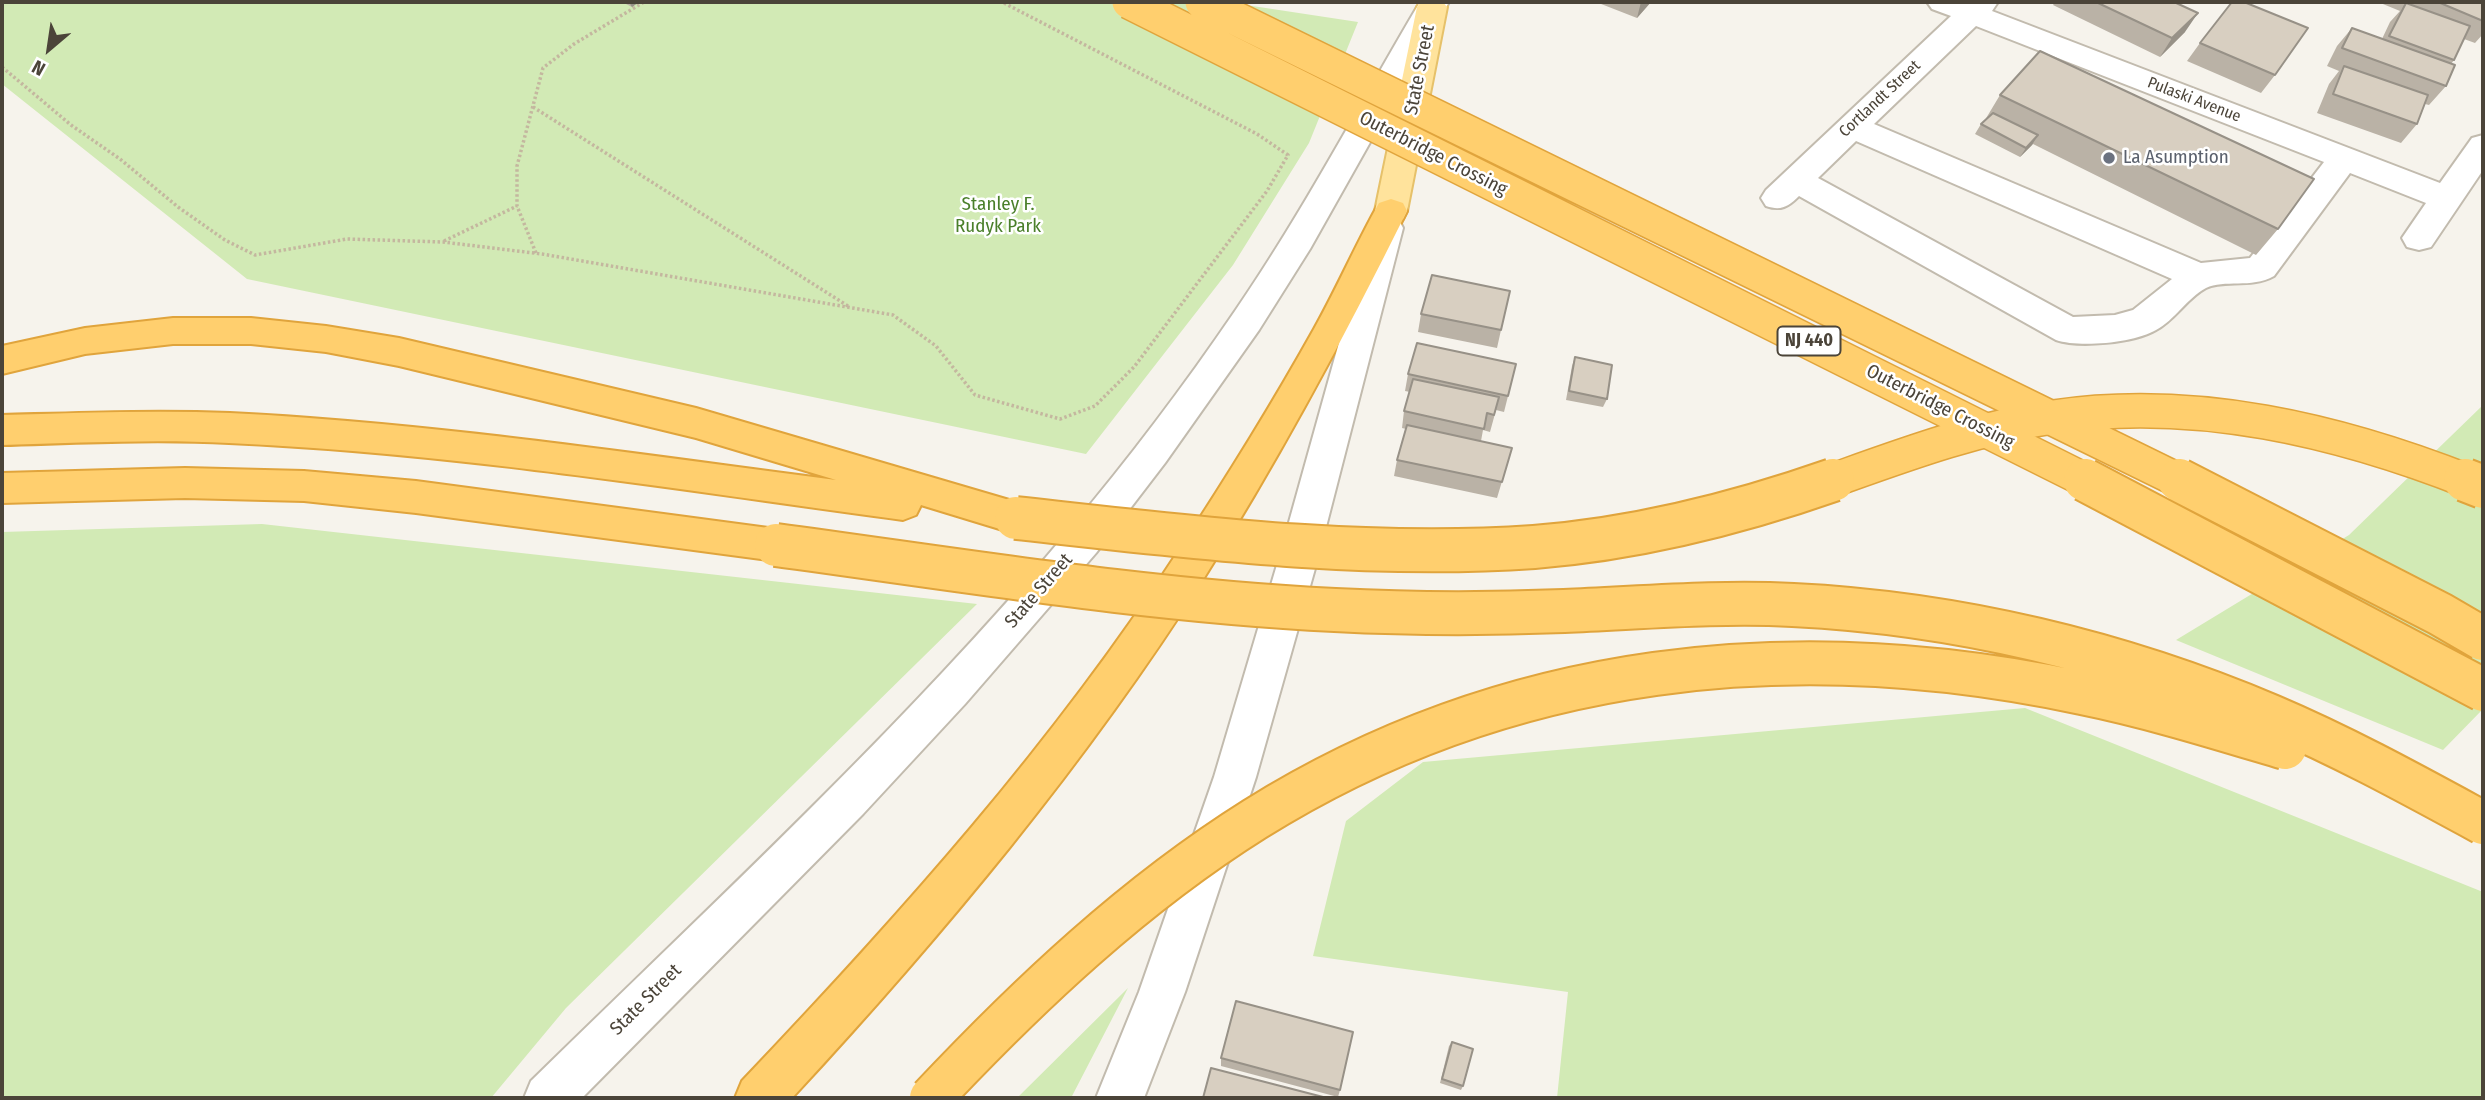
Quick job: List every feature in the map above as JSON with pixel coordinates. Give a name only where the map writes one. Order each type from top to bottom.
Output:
[{"type":"highway","name":"Outerbridge Crossing","points":[[1129,2],[2143,509],[2483,690]]},
{"type":"highway","name":"Outerbridge Crossing","points":[[1202,2],[2165,473],[2440,614],[2483,639]]},
{"type":"highway","points":[[759,1098],[894,952],[1048,766],[1129,658],[1209,540],[1289,409],[1391,211]]},
{"type":"highway","points":[[2,360],[85,341],[132,334],[251,331],[326,339],[399,352],[753,438],[802,474]]},
{"type":"highway","points":[[2,430],[149,427],[345,434],[480,448],[802,474],[1016,518],[1270,544],[1425,550],[1551,546],[1663,529],[1725,513],[1990,429],[2080,413],[2132,411],[2237,417],[2289,426],[2406,457],[2483,487]]},
{"type":"highway","points":[[2,488],[185,483],[304,486],[416,497],[1132,591],[1288,607],[1397,612],[1510,612],[1762,604],[1834,608],[1919,618],[2050,643],[2212,693],[2334,746],[2483,823]]},
{"type":"highway","points":[[931,1098],[1005,1021],[1084,947],[1166,880],[1285,801],[1408,740],[1455,721],[1530,698],[1628,675],[1759,662],[1838,662],[1944,669],[2079,690],[2192,718],[2280,746],[2398,790],[2483,830]]},
{"type":"main road","name":"State Street","points":[[1391,211],[1433,5]]},
{"type":"street","name":"Pulaski Avenue","points":[[1941,2],[1978,8],[2447,198]]},
{"type":"street","name":"State Street","points":[[548,1098],[848,800],[951,691],[1096,524],[1152,453],[1247,321],[1305,228],[1433,5]]},
{"type":"street","name":"Cortlandt Street","points":[[1978,8],[1787,189],[2068,331],[2115,328],[2144,321],[2198,276]]},
{"type":"street","points":[[1851,127],[2198,276],[2255,271],[2262,267],[2344,158]]},
{"type":"street","points":[[2419,238],[2483,146]]},
{"type":"street","name":"State Street","points":[[1120,1098],[1177,950],[1241,760],[1391,211]]},
{"type":"path","points":[[537,253],[517,206],[517,166],[543,68],[574,44],[644,2]]},
{"type":"path","points":[[2,67],[71,125],[120,159],[178,207],[225,240],[255,255],[347,239],[443,242],[537,253],[893,315],[936,346],[975,395],[1060,419],[1095,405],[1134,367],[1267,191],[1288,155],[1257,134],[1002,2]]},
{"type":"path","points":[[533,107],[852,308]]},
{"type":"path","points":[[443,242],[517,206]]},
{"type":"green space","name":"Stanley F. Rudyk Park","points":[[2,2],[1247,2],[1246,5],[1358,22],[1309,143],[1233,265],[1086,454],[247,279],[2,84]]},
{"type":"green space","points":[[2483,405],[2483,709],[2443,750],[2176,640],[2349,535]]},
{"type":"green space","points":[[262,524],[977,604],[566,1008],[491,1098],[2,1098],[2,532]]},
{"type":"green space","points":[[2025,708],[2483,892],[2483,1098],[1557,1098],[1568,992],[1313,956],[1346,821],[1423,762]]},
{"type":"green space","points":[[1128,988],[1071,1098],[1017,1098]]},
{"type":"building","points":[[2096,2],[2174,2],[2198,13],[2172,38]]},
{"type":"building","points":[[2232,2],[2244,2],[2308,28],[2275,75],[2200,43]]},
{"type":"building","points":[[2438,2],[2483,2],[2483,21]]},
{"type":"building","points":[[2406,3],[2470,26],[2454,60],[2389,36]]},
{"type":"building","points":[[2352,28],[2455,65],[2446,86],[2342,48]]},
{"type":"building","points":[[2040,51],[2314,179],[2278,229],[2000,95]]},
{"type":"building","points":[[2344,66],[2428,95],[2417,124],[2333,94]]},
{"type":"building","points":[[1993,113],[2038,135],[2026,148],[1981,124]]},
{"type":"building","points":[[1432,275],[1510,291],[1501,330],[1421,314]]},
{"type":"building","points":[[1417,343],[1516,364],[1508,396],[1408,374]]},
{"type":"building","points":[[1575,357],[1612,365],[1607,399],[1569,391]]},
{"type":"building","points":[[1413,379],[1499,397],[1494,415],[1487,413],[1484,429],[1404,411]]},
{"type":"building","points":[[1407,425],[1512,448],[1502,482],[1397,460]]},
{"type":"building","points":[[1236,1001],[1353,1032],[1340,1090],[1221,1058]]},
{"type":"building","points":[[1452,1042],[1473,1049],[1463,1086],[1442,1079]]},
{"type":"building","points":[[1211,1068],[1327,1098],[1203,1098]]},
{"type":"place","name":"La Asumption","points":[[2109,158]]}]
